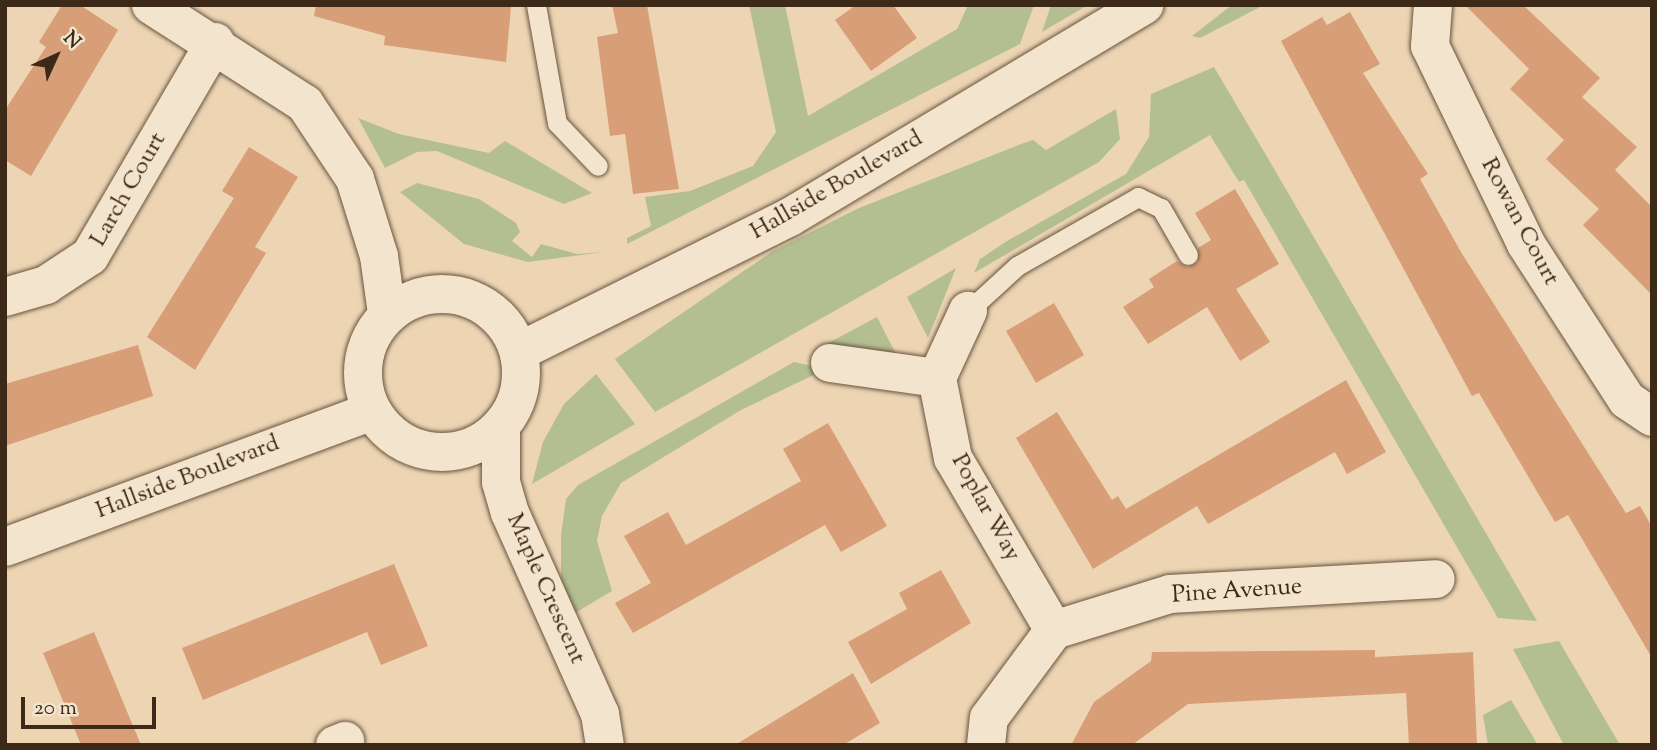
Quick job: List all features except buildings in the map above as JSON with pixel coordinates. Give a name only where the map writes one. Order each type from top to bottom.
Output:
[{"type":"street","points":[[151,5],[215,42],[305,104],[355,179],[379,256],[387,314],[362,365],[372,411],[389,433],[420,451],[465,451],[502,429],[523,380],[520,351],[496,312],[465,295],[428,293],[387,314]]},
{"type":"street","name":"Hallside Boulevard","points":[[520,351],[790,217],[1144,5]]},
{"type":"street","name":"Rowan Court","points":[[1433,5],[1430,46],[1526,244],[1627,400],[1652,417]]},
{"type":"street","name":"Larch Court","points":[[5,297],[46,285],[90,256],[215,42]]},
{"type":"street","points":[[830,363],[937,378],[968,311]]},
{"type":"street","name":"Poplar Way","points":[[937,378],[953,458],[1054,630]]},
{"type":"street","name":"Hallside Boulevard","points":[[5,547],[372,411]]},
{"type":"street","name":"Maple Crescent","points":[[502,429],[501,482],[510,513],[600,714],[606,745]]},
{"type":"street","name":"Pine Avenue","points":[[1054,630],[1170,594],[1436,579]]},
{"type":"street","points":[[986,745],[989,718],[1054,630]]},
{"type":"lane","points":[[536,5],[557,123],[598,166]]},
{"type":"lane","points":[[968,311],[1017,266],[1139,197],[1161,208],[1188,255]]},
{"type":"green space","points":[[749,5],[785,5],[808,116],[957,29],[968,5],[1034,5],[1020,44],[627,244],[627,238],[651,226],[645,197],[690,191],[753,166],[776,132]]},
{"type":"green space","points":[[1051,5],[1088,5],[1042,32]]},
{"type":"green space","points":[[1232,5],[1264,5],[1200,38],[1192,36]]},
{"type":"green space","points":[[1214,67],[1537,621],[1498,618],[1244,180],[1239,182],[1210,135],[974,273],[980,259],[1007,241],[1126,174],[1149,137],[1151,94]]},
{"type":"green space","points":[[1116,109],[1120,139],[1099,162],[655,412],[615,359],[773,251],[859,208],[1033,140],[1046,150]]},
{"type":"green space","points":[[358,118],[399,134],[489,153],[505,141],[592,193],[564,204],[437,151],[417,152],[385,168]]},
{"type":"green space","points":[[417,183],[479,199],[516,223],[520,232],[512,241],[532,257],[541,244],[577,254],[604,252],[528,262],[464,244],[400,192]]},
{"type":"green space","points":[[956,268],[928,338],[907,297]]},
{"type":"green space","points":[[877,317],[899,360],[819,348]]},
{"type":"green space","points":[[794,362],[826,369],[741,410],[621,483],[602,516],[597,541],[612,591],[575,613],[561,578],[561,535],[566,499],[578,485]]},
{"type":"green space","points":[[596,374],[635,424],[532,484],[543,442],[564,404]]},
{"type":"green space","points":[[1559,641],[1620,745],[1564,745],[1513,649]]},
{"type":"green space","points":[[1511,700],[1538,745],[1488,745],[1483,715]]}]
